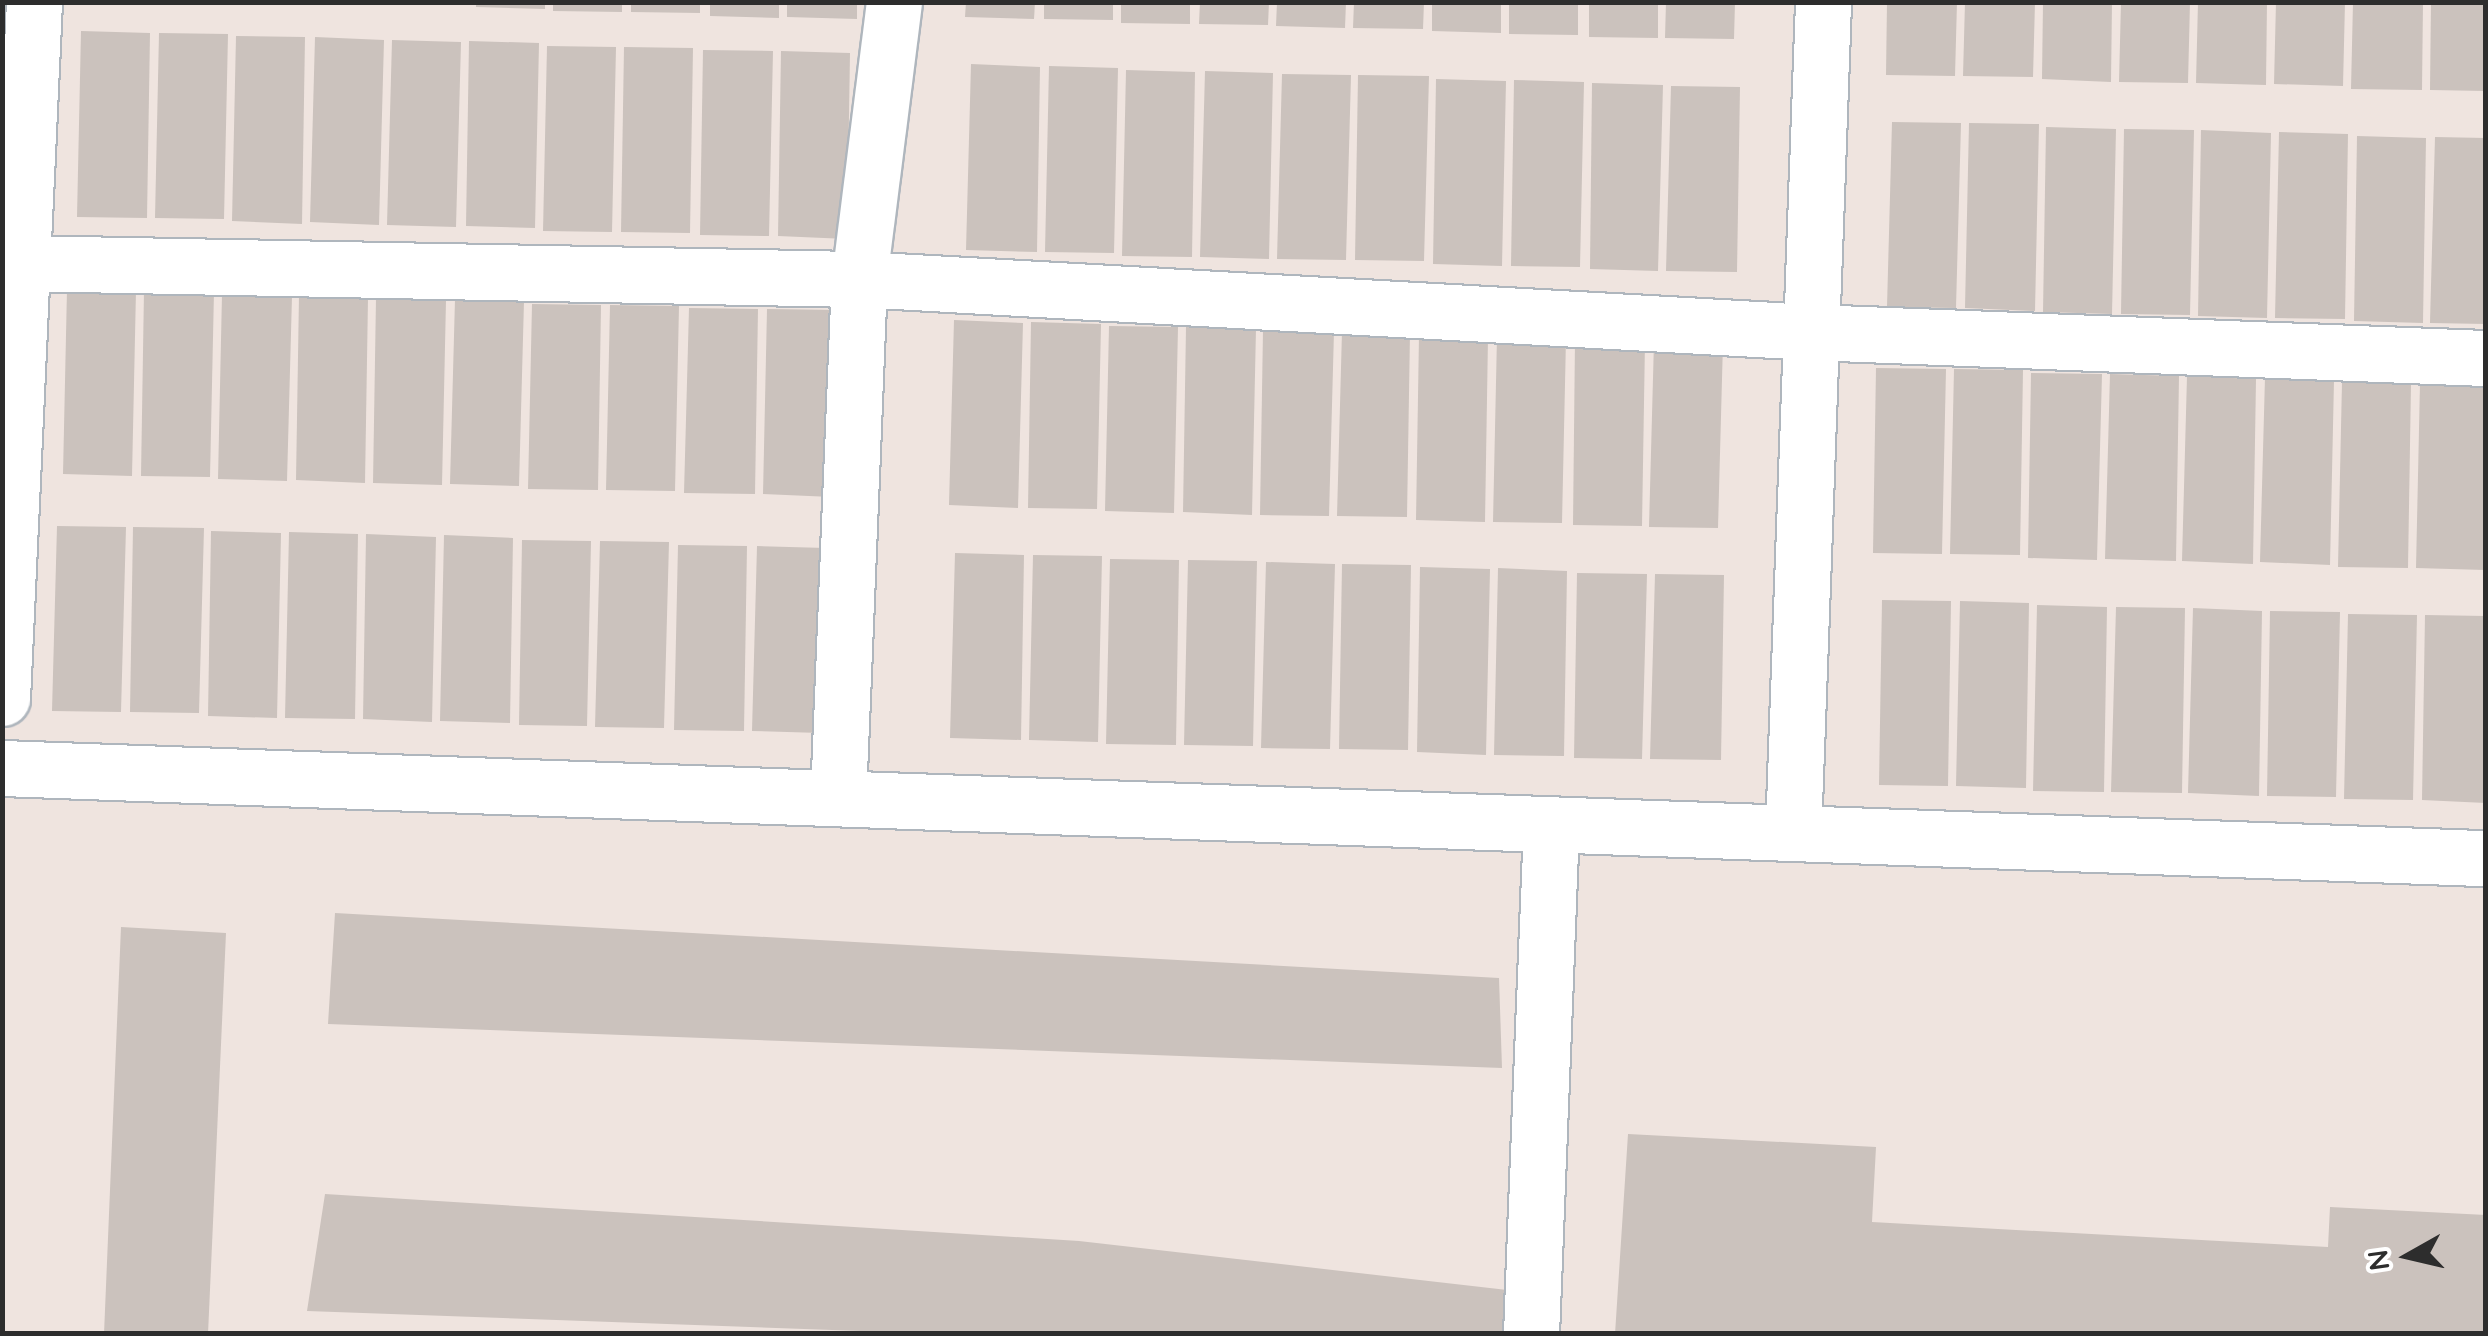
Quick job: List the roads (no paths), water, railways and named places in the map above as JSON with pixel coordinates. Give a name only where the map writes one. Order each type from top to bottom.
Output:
[{"type":"street","points":[[2,698],[34,2]]},
{"type":"street","points":[[838,797],[859,279],[894,2]]},
{"type":"street","points":[[1793,833],[1824,2]]},
{"type":"street","points":[[22,263],[859,279],[1812,332],[2486,358]]},
{"type":"street","points":[[2,768],[2486,858]]},
{"type":"street","points":[[1532,1334],[1551,824]]}]
